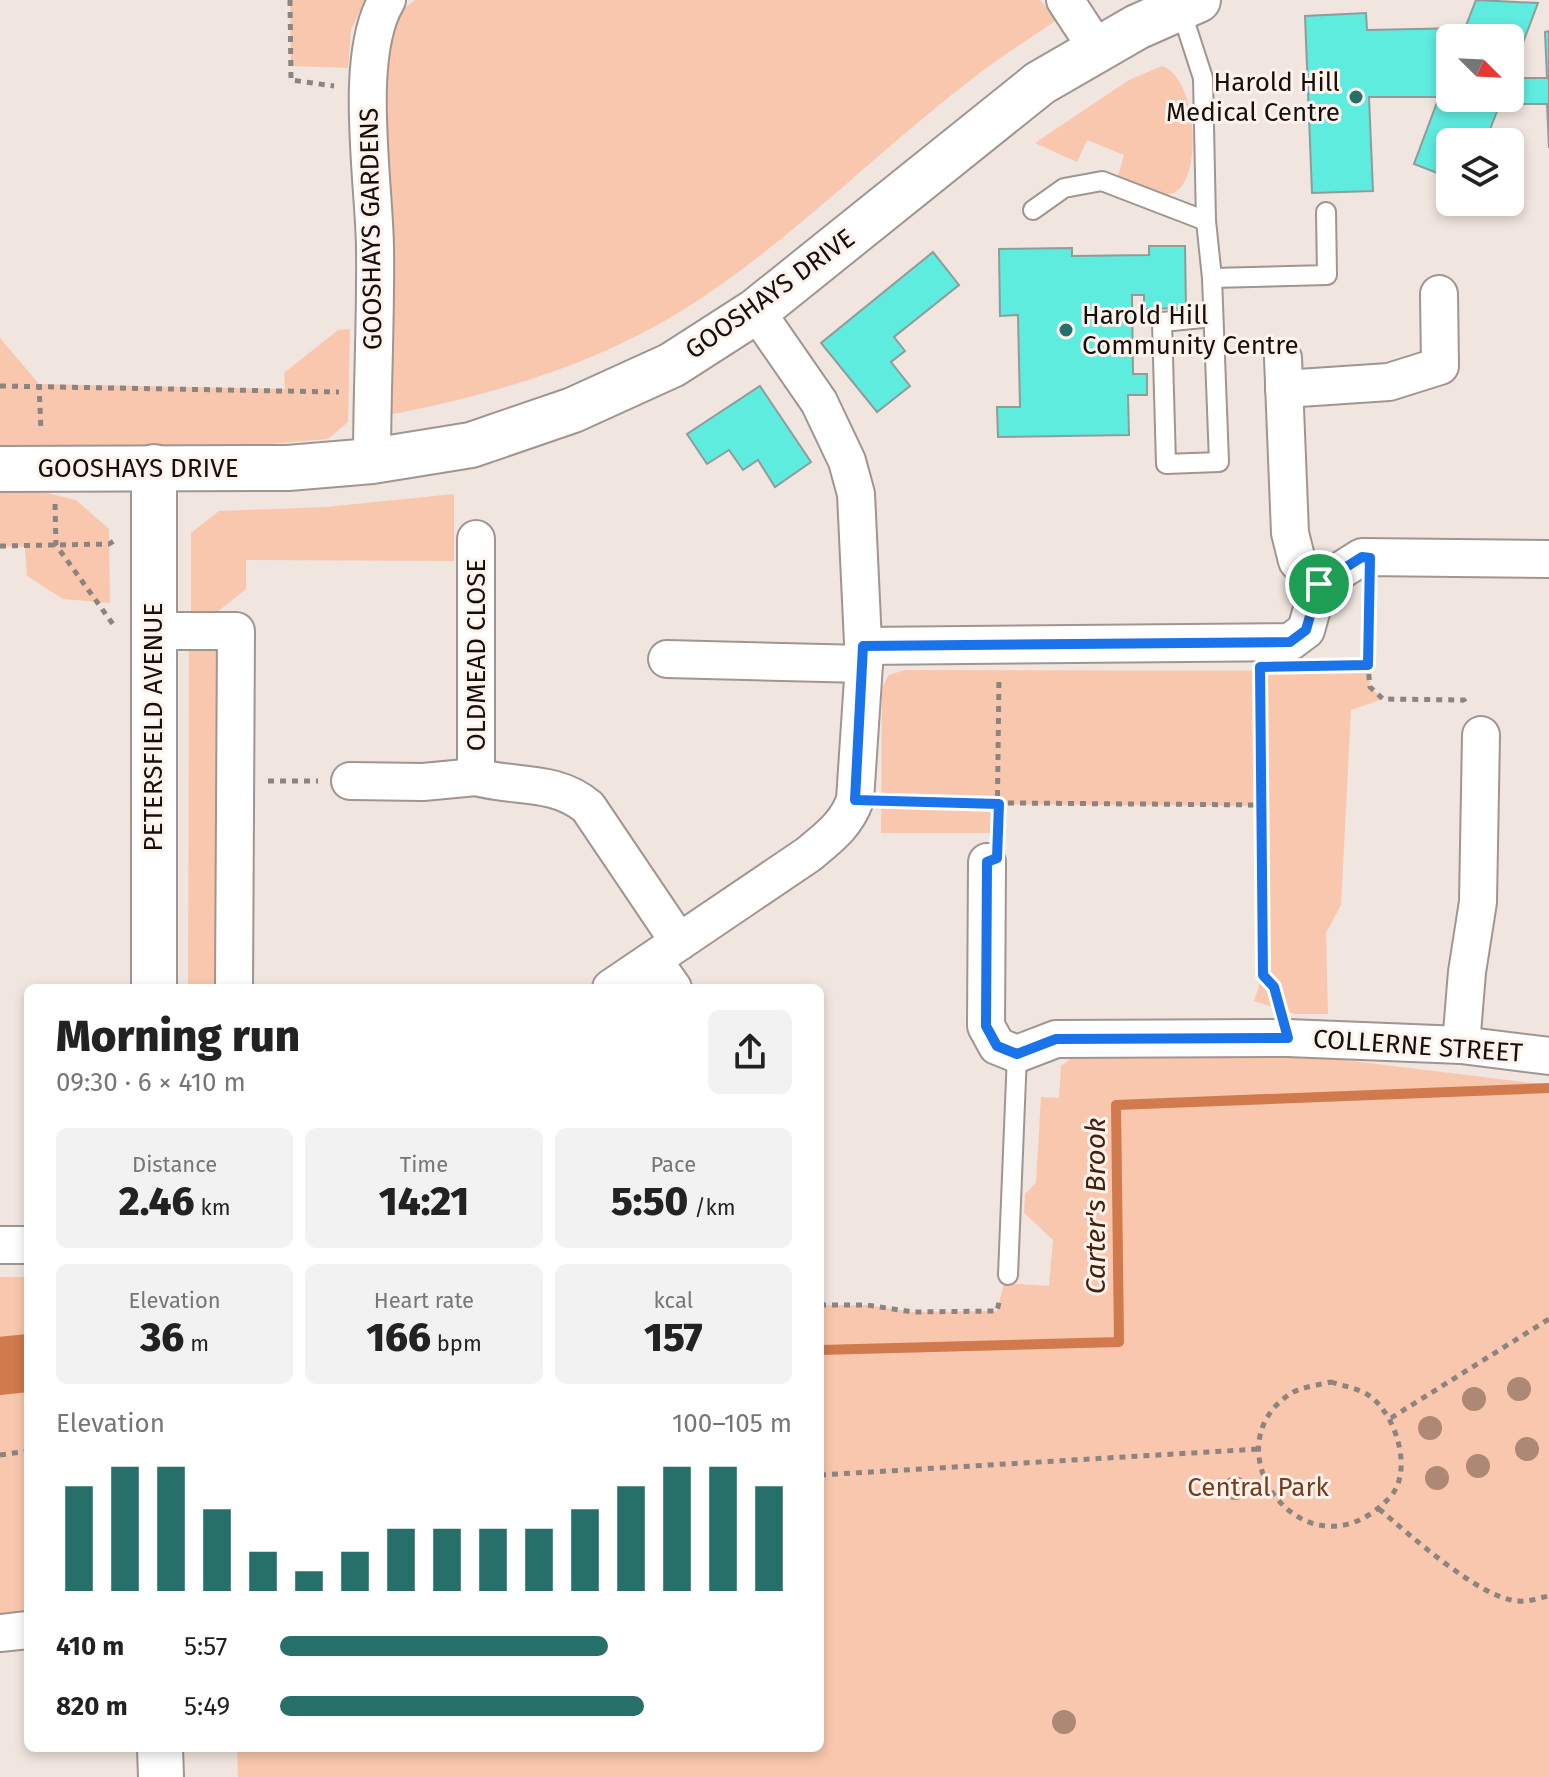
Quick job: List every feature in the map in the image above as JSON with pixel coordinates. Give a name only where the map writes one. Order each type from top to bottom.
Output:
[{"type":"street","name":"GOOSHAYS GARDENS","points":[[372,461],[375,248],[369,89],[371,40],[387,0]]},
{"type":"street","points":[[1065,0],[1097,49]]},
{"type":"street","name":"GOOSHAYS DRIVE","points":[[21,469],[288,468],[372,461],[471,445],[573,410],[672,365],[756,311],[986,123],[1040,83],[1097,49],[1189,4]]},
{"type":"street","points":[[1319,584],[1297,561],[1290,533],[1284,373],[1389,382],[1440,366],[1439,294]]},
{"type":"street","points":[[620,984],[668,964],[809,854],[838,830],[849,816],[855,800],[863,655],[860,526],[847,461],[819,402],[756,311]]},
{"type":"street","name":"PETERSFIELD AVENUE","points":[[154,467],[135,630],[154,984]]},
{"type":"street","name":"OLDMEAD CLOSE","points":[[476,539],[476,777],[505,785],[537,784],[573,794],[588,807],[668,964]]},
{"type":"street","points":[[667,659],[863,655],[999,645],[1290,642],[1306,630],[1319,584],[1362,557],[1549,559]]},
{"type":"street","points":[[135,630],[236,631],[234,984]]},
{"type":"street","points":[[1461,1045],[1467,972],[1478,902],[1481,735]]},
{"type":"street","points":[[350,781],[423,782],[476,777]]},
{"type":"street","points":[[987,862],[986,1026],[997,1046],[1017,1054]]},
{"type":"street","name":"COLLERNE STREET","points":[[1017,1054],[1056,1039],[1288,1038],[1461,1045],[1549,1056]]},
{"type":"street","points":[[0,1245],[24,1245]]},
{"type":"street","points":[[0,1633],[24,1630]]},
{"type":"street","points":[[160,1752],[161,1777]]},
{"type":"lane","points":[[1189,4],[1203,78],[1206,221],[1212,278],[1219,462],[1166,464],[1162,322],[1213,317]]},
{"type":"lane","points":[[1033,210],[1064,188],[1102,181],[1206,221]]},
{"type":"lane","points":[[1212,278],[1327,275],[1326,212]]},
{"type":"lane","points":[[1008,1275],[1017,1054]]},
{"type":"path","points":[[290,0],[291,80],[369,89]]},
{"type":"path","points":[[39,384],[21,469],[43,492],[54,495],[56,545],[135,630]]},
{"type":"path","points":[[0,386],[39,384],[372,394]]},
{"type":"path","points":[[0,546],[109,544],[124,534]]},
{"type":"path","points":[[1370,558],[1370,687],[1383,699],[1464,700],[1481,735]]},
{"type":"path","points":[[1260,643],[1263,975],[1274,987],[1288,1038]]},
{"type":"path","points":[[987,862],[997,858],[999,645]]},
{"type":"path","points":[[1306,666],[1368,665]]},
{"type":"path","points":[[235,781],[350,781]]},
{"type":"path","points":[[855,800],[1261,805]]},
{"type":"path","points":[[824,1305],[867,1305],[913,1312],[997,1311],[1008,1275]]},
{"type":"path","points":[[1391,1418],[1549,1319]]},
{"type":"path","points":[[1331,1382],[1370,1395],[1391,1418],[1402,1469],[1396,1490],[1379,1509],[1354,1524],[1328,1527],[1303,1520],[1277,1500],[1262,1476],[1259,1449],[1265,1422],[1290,1394],[1331,1382]]},
{"type":"path","points":[[824,1475],[1259,1449]]},
{"type":"path","points":[[0,1455],[24,1452]]},
{"type":"path","points":[[1379,1509],[1441,1560],[1480,1586],[1516,1601],[1549,1596]]},
{"type":"green space","points":[[290,0],[365,0],[351,30],[348,68],[291,66]]},
{"type":"green space","points":[[415,0],[1040,0],[1057,20],[981,72],[761,255],[683,310],[649,330],[577,363],[503,388],[388,415],[384,59],[399,12]]},
{"type":"green space","points":[[1162,66],[1174,75],[1184,90],[1193,132],[1188,173],[1181,187],[1170,194],[1150,192],[1117,180],[1124,155],[1087,140],[1077,162],[1035,143],[1129,80]]},
{"type":"green space","points":[[350,329],[348,422],[328,439],[246,446],[0,445],[0,338],[39,384],[285,389],[284,373],[338,330]]},
{"type":"green space","points":[[0,491],[43,492],[76,500],[109,529],[110,603],[63,599],[27,576],[25,547],[0,546]]},
{"type":"green space","points":[[454,494],[454,561],[246,560],[246,589],[216,613],[191,612],[191,533],[219,511],[326,507]]},
{"type":"green space","points":[[189,640],[221,646],[224,984],[188,984]]},
{"type":"green space","points":[[905,670],[1369,671],[1370,687],[1383,699],[1351,710],[1341,905],[1326,933],[1328,1014],[1295,1014],[1254,1001],[1263,975],[1261,806],[999,804],[997,833],[881,833],[882,687],[889,675]]},
{"type":"green space","name":"Central Park","points":[[1080,1051],[1269,1051],[1549,1085],[1549,1777],[238,1777],[237,1752],[824,1752],[824,1305],[867,1305],[913,1312],[997,1311],[1004,1283],[1049,1286],[1053,1240],[1024,1213],[1025,1194],[1036,1183],[1041,1097],[1059,1098],[1061,1066]]},
{"type":"green space","points":[[0,1277],[24,1277],[24,1612],[0,1615]]},
{"type":"building","name":"Harold Hill Medical Centre","points":[[1476,0],[1538,3],[1524,40],[1524,24],[1467,24]]},
{"type":"building","name":"Harold Hill Medical Centre","points":[[1366,13],[1367,30],[1436,29],[1436,97],[1369,97],[1373,191],[1312,193],[1305,16]]},
{"type":"building","name":"Harold Hill Medical Centre","points":[[1549,31],[1549,148],[1547,104],[1524,104],[1524,78],[1547,78],[1545,32]]},
{"type":"building","name":"Harold Hill Medical Centre","points":[[1436,105],[1436,112],[1497,112],[1491,128],[1436,128],[1436,173],[1414,164]]},
{"type":"building","points":[[1149,246],[1185,246],[1186,308],[1144,309],[1144,295],[1132,295],[1133,374],[1147,374],[1147,395],[1128,395],[1129,435],[998,437],[997,407],[1020,407],[1018,315],[1000,316],[999,249],[1072,248],[1072,256],[1149,255]]},
{"type":"building","points":[[933,252],[959,285],[894,337],[905,351],[891,362],[910,386],[877,412],[821,343]]},
{"type":"building","points":[[760,386],[811,462],[775,487],[758,460],[743,470],[729,450],[707,464],[687,434]]},
{"type":"waterway","name":"Carter's Brook","points":[[824,1350],[1119,1342],[1116,1105],[1549,1088]]},
{"type":"waterway","points":[[0,1366],[24,1363]]},
{"type":"place","name":"Harold Hill Medical Centre","points":[[1356,97]]},
{"type":"place","name":"Harold Hill Community Centre","points":[[1066,330]]},
{"type":"route","points":[[1362,557],[1370,558],[1368,665],[1260,667],[1263,975],[1274,987],[1288,1038],[1056,1039],[1017,1054],[997,1046],[986,1026],[987,862],[997,858],[999,804],[855,800],[863,646],[1290,642],[1306,630],[1319,584],[1362,557]]}]
